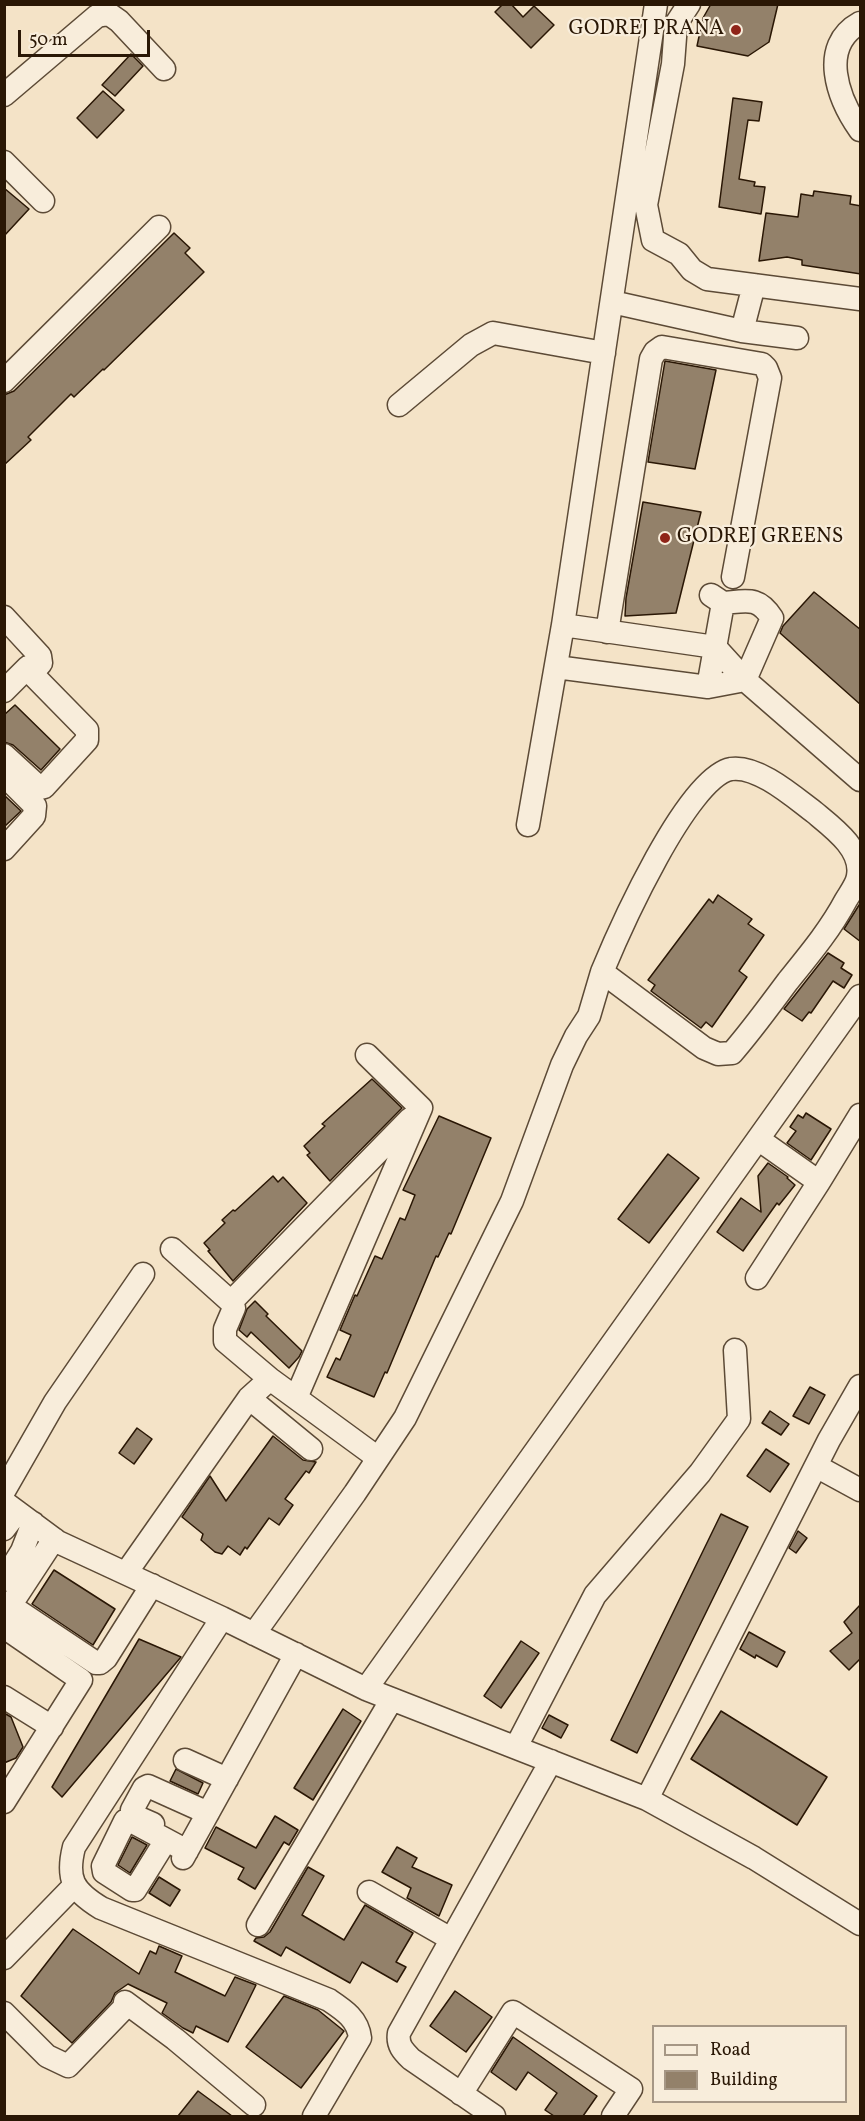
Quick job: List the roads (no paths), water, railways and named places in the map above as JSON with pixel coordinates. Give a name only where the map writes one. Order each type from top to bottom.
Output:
[{"type":"street","points":[[528,825],[563,625],[656,4]]},
{"type":"street","points":[[689,4],[676,24],[674,64],[646,205],[653,240],[679,254],[692,270],[707,279],[861,299]]},
{"type":"street","points":[[4,95],[98,16],[109,14],[120,21],[164,69]]},
{"type":"street","points":[[861,23],[854,26],[839,42],[835,63],[840,92],[861,130]]},
{"type":"street","points":[[648,61],[674,64]]},
{"type":"street","points":[[4,162],[43,201]]},
{"type":"street","points":[[4,381],[159,227]]},
{"type":"street","points":[[742,331],[754,285]]},
{"type":"street","points":[[612,302],[742,331],[797,338]]},
{"type":"street","points":[[399,405],[471,345],[493,333],[604,353]]},
{"type":"street","points":[[607,632],[651,359],[662,347],[762,364],[770,378],[732,577]]},
{"type":"street","points":[[708,687],[715,647],[717,599],[750,601],[764,606],[772,618],[745,680]]},
{"type":"street","points":[[4,617],[40,656],[40,663],[34,671],[34,676],[87,730],[87,740],[44,787],[40,788],[4,755]]},
{"type":"street","points":[[563,625],[715,647],[745,680],[861,780]]},
{"type":"street","points":[[556,667],[708,687],[745,680]]},
{"type":"street","points":[[4,691],[26,668],[34,671]]},
{"type":"street","points":[[254,1634],[405,1418],[512,1201],[562,1065],[589,1016],[602,972],[646,876],[700,792],[717,775],[731,769],[748,770],[773,782],[835,829],[854,852],[859,867],[858,878],[834,923],[732,1053],[718,1054],[704,1048],[602,972]]},
{"type":"street","points":[[4,776],[35,806],[36,812],[4,849]]},
{"type":"street","points":[[366,1689],[861,996]]},
{"type":"street","points":[[367,1055],[421,1108]]},
{"type":"street","points":[[296,1398],[421,1108]]},
{"type":"street","points":[[231,1302],[421,1108]]},
{"type":"street","points":[[757,1278],[861,1115]]},
{"type":"street","points":[[758,1139],[819,1182]]},
{"type":"street","points":[[172,1249],[231,1302],[234,1308],[225,1329],[225,1341],[270,1379],[378,1458]]},
{"type":"street","points":[[4,1491],[55,1402],[143,1274]]},
{"type":"street","points":[[516,1747],[568,1651],[595,1595],[700,1473],[739,1419],[735,1350]]},
{"type":"street","points":[[126,1573],[249,1398],[270,1379]]},
{"type":"street","points":[[648,1798],[816,1466],[861,1386]]},
{"type":"street","points":[[249,1398],[311,1449]]},
{"type":"street","points":[[816,1466],[861,1490]]},
{"type":"street","points":[[15,1516],[54,1539],[366,1689],[648,1798],[754,1858],[861,1924]]},
{"type":"street","points":[[4,1580],[22,1551],[15,1516]]},
{"type":"street","points":[[54,1539],[12,1603],[12,1607],[96,1663],[106,1658],[152,1585]]},
{"type":"street","points":[[222,1618],[74,1847],[70,1862],[70,1875],[74,1886],[86,1899],[101,1908],[329,2000],[341,2007],[359,2027],[360,2038],[314,2116]]},
{"type":"street","points":[[4,1627],[81,1680],[4,1802]]},
{"type":"street","points":[[187,1850],[296,1654]]},
{"type":"street","points":[[4,1696],[52,1727]]},
{"type":"street","points":[[258,1925],[392,1699]]},
{"type":"street","points":[[185,1760],[227,1779]]},
{"type":"street","points":[[494,2116],[411,2059],[398,2041],[399,2032],[550,1761]]},
{"type":"street","points":[[187,1850],[133,1814],[132,1810],[144,1788],[152,1787],[208,1814]]},
{"type":"street","points":[[166,1840],[187,1850]]},
{"type":"street","points":[[4,1958],[74,1886]]},
{"type":"street","points":[[369,1892],[451,1939]]},
{"type":"street","points":[[4,2013],[47,2056],[68,2066],[124,2008],[125,2002],[176,2039],[254,2105]]},
{"type":"street","points":[[461,2094],[513,2012],[631,2089],[613,2116]]},
{"type":"place","name":"GODREJ PRANA","points":[[736,30]]},
{"type":"place","name":"GODREJ GREENS","points":[[665,538]]}]
